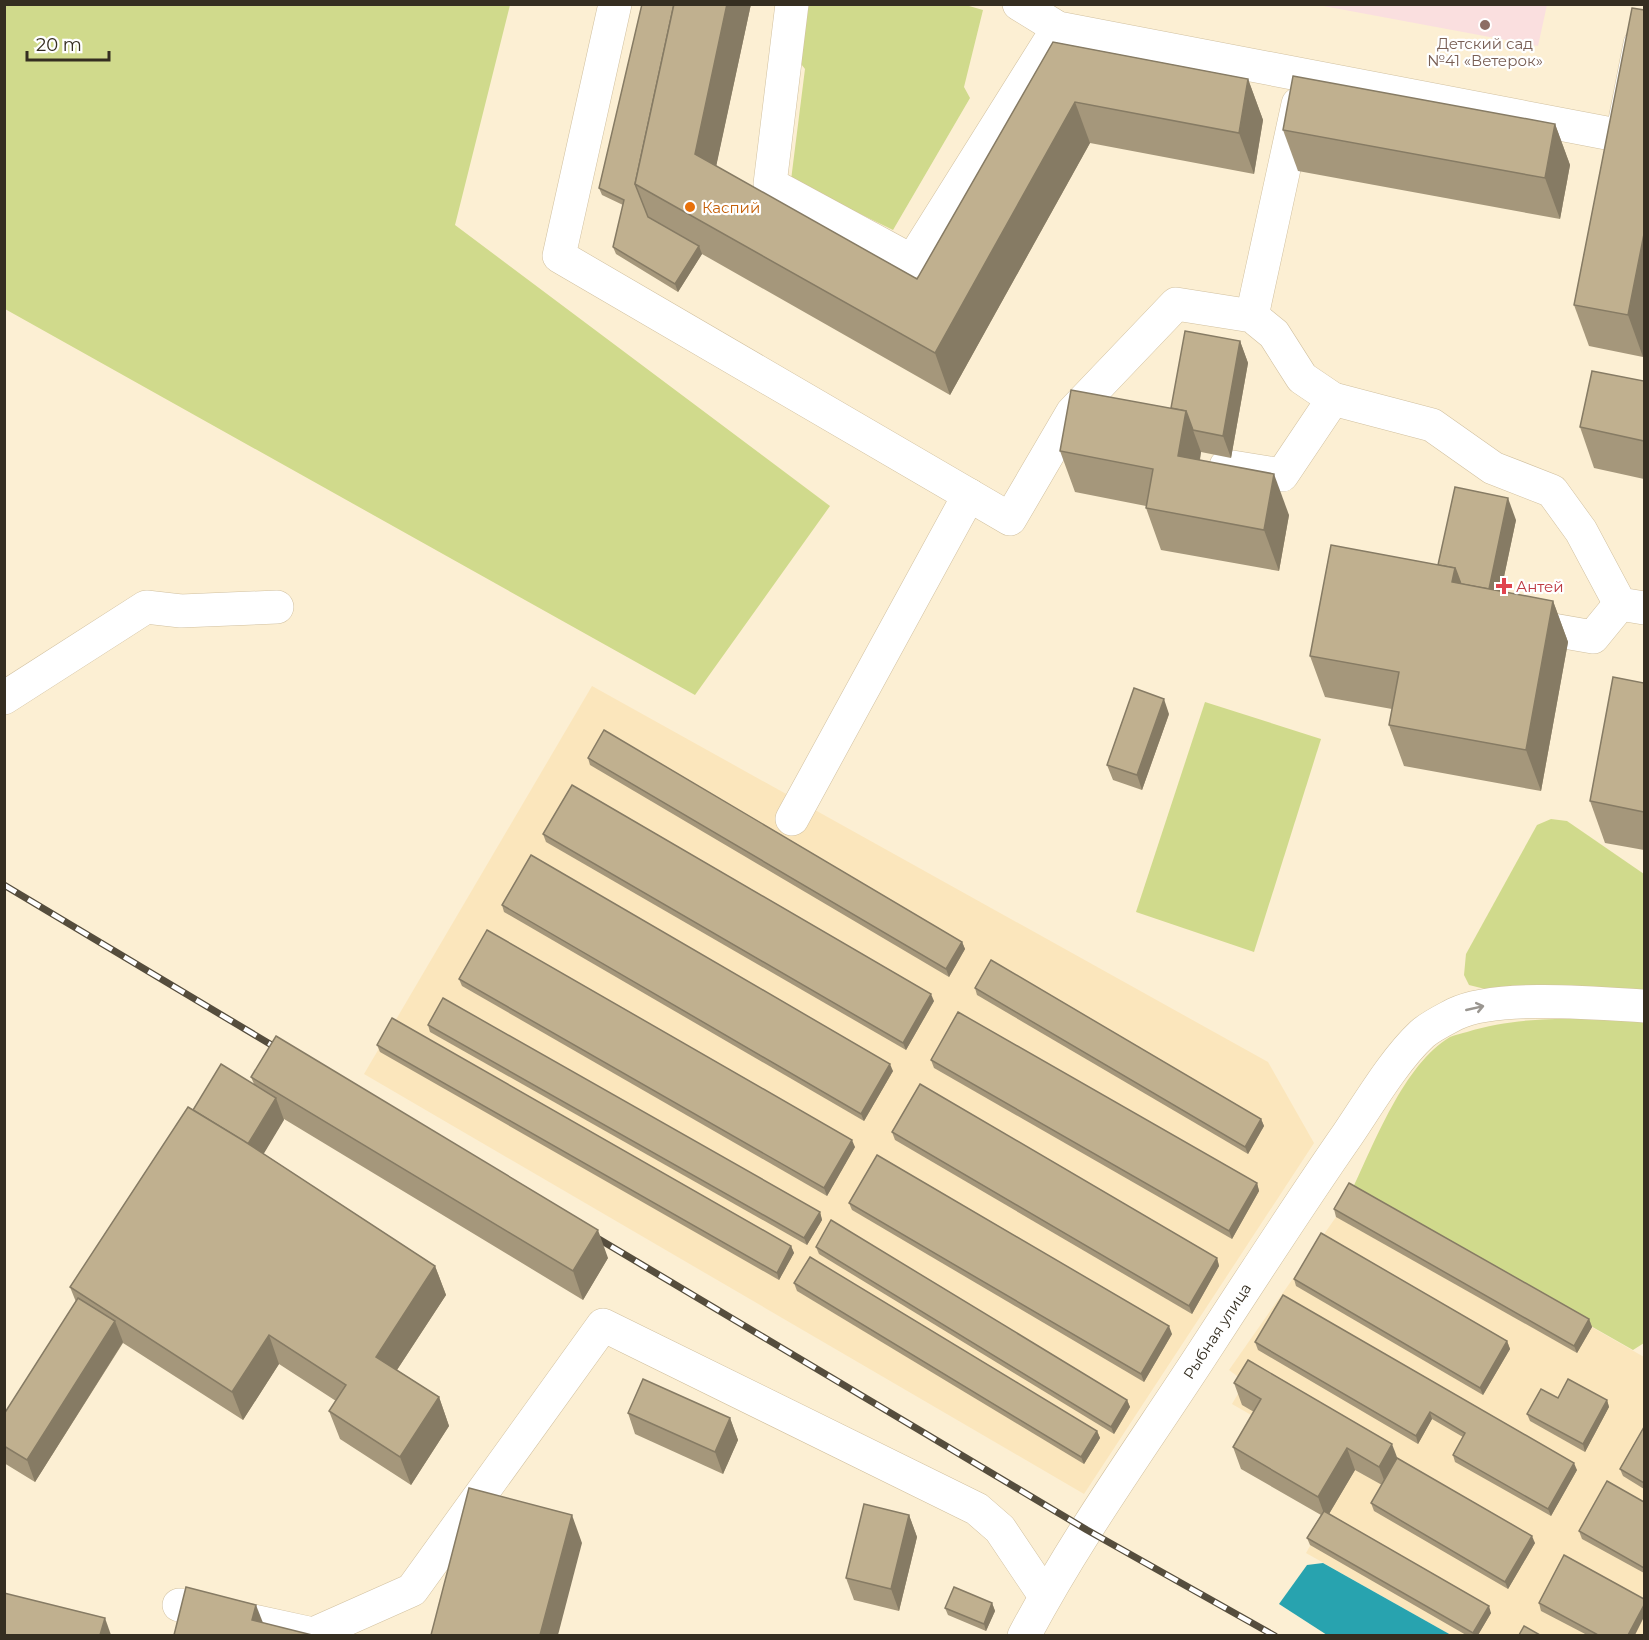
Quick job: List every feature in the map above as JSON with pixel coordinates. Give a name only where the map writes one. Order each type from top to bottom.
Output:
[{"type":"street","points":[[615,4],[559,256],[1010,519],[1072,413],[1176,304],[1252,316],[1274,334],[1302,378],[1333,399],[1432,425],[1493,468],[1552,491],[1632,606],[1593,637],[1505,621]]},
{"type":"street","points":[[792,4],[770,184],[912,261],[1058,28]]},
{"type":"street","points":[[1019,4],[1058,28],[1622,136],[1640,44],[1644,41]]},
{"type":"street","points":[[1252,316],[1305,75]]},
{"type":"street","points":[[1226,466],[1282,475],[1333,399]]},
{"type":"street","points":[[792,819],[969,495]]},
{"type":"street","points":[[4,698],[146,607],[181,611],[277,607]]},
{"type":"street","name":"Рыбная улица","points":[[1024,1635],[1045,1596],[1133,1457],[1299,1205],[1392,1070],[1423,1033],[1457,1013],[1474,1007],[1496,1004],[1574,1003],[1644,1006]]},
{"type":"street","points":[[179,1605],[313,1634],[412,1590],[603,1325],[977,1509],[1000,1529],[1045,1596]]},
{"type":"shaded area","name":"Детский сад №41 «Ветерок»","points":[[1547,4],[1538,46],[1318,5]]},
{"type":"shaded area","points":[[592,686],[1268,1062],[1314,1143],[1084,1494],[364,1074]]},
{"type":"shaded area","points":[[1352,1190],[1644,1357],[1644,1635],[1451,1635],[1306,1553],[1352,1473],[1232,1404],[1245,1382],[1229,1370],[1336,1217]]},
{"type":"green space","points":[[5,4],[510,5],[455,225],[830,506],[695,695],[5,309]]},
{"type":"green space","points":[[962,4],[983,10],[964,87],[970,98],[893,230],[791,180],[805,69],[798,60],[799,45],[809,5]]},
{"type":"green space","points":[[1205,702],[1321,739],[1254,952],[1136,912]]},
{"type":"green space","points":[[1551,819],[1567,821],[1644,874],[1644,993],[1485,989],[1469,985],[1464,975],[1466,954],[1537,825]]},
{"type":"green space","points":[[1549,1019],[1644,1020],[1644,1343],[1633,1350],[1352,1190],[1392,1106],[1405,1085],[1433,1049],[1450,1037],[1500,1024]]},
{"type":"water","points":[[1323,1563],[1451,1635],[1327,1635],[1279,1604],[1307,1565]]},
{"type":"building","points":[[642,4],[674,4],[635,184],[648,217],[699,246],[675,284],[613,247],[624,200],[599,188]]},
{"type":"building","points":[[674,4],[727,4],[695,154],[917,279],[1053,42],[1248,79],[1239,133],[1075,102],[935,353],[635,184]]},
{"type":"building","points":[[1632,8],[1644,10],[1644,234],[1628,315],[1574,305]]},
{"type":"building","points":[[1293,76],[1555,124],[1545,178],[1283,130]]},
{"type":"building","points":[[1185,331],[1240,341],[1223,436],[1193,430],[1186,411],[1171,408]]},
{"type":"building","points":[[1592,371],[1644,381],[1644,441],[1580,427]]},
{"type":"building","points":[[1071,390],[1186,411],[1178,456],[1274,474],[1264,530],[1146,508],[1153,469],[1060,451]]},
{"type":"building","points":[[1455,487],[1508,498],[1489,589],[1461,584],[1455,568],[1438,565]]},
{"type":"building","points":[[1331,545],[1455,568],[1452,582],[1553,601],[1526,750],[1389,725],[1399,672],[1310,656]]},
{"type":"building","points":[[1613,677],[1644,683],[1644,812],[1590,801]]},
{"type":"building","points":[[1134,688],[1164,699],[1137,775],[1107,765]]},
{"type":"building","points":[[604,730],[962,942],[946,969],[588,758]]},
{"type":"building","points":[[572,785],[931,994],[903,1043],[543,834]]},
{"type":"building","points":[[531,855],[890,1064],[861,1114],[502,905]]},
{"type":"building","points":[[487,930],[852,1140],[824,1188],[459,979]]},
{"type":"building","points":[[991,960],[1261,1119],[1245,1147],[975,988]]},
{"type":"building","points":[[443,998],[820,1212],[804,1238],[428,1025]]},
{"type":"building","points":[[958,1012],[1257,1183],[1229,1231],[931,1060]]},
{"type":"building","points":[[392,1018],[791,1246],[777,1273],[377,1045]]},
{"type":"building","points":[[276,1036],[598,1230],[573,1271],[251,1077]]},
{"type":"building","points":[[221,1064],[276,1098],[248,1144],[193,1110]]},
{"type":"building","points":[[920,1084],[1217,1258],[1189,1306],[892,1132]]},
{"type":"building","points":[[188,1107],[435,1266],[376,1357],[439,1397],[400,1457],[329,1411],[346,1385],[269,1335],[232,1392],[70,1287]]},
{"type":"building","points":[[877,1155],[1169,1326],[1141,1374],[849,1203]]},
{"type":"building","points":[[1349,1183],[1589,1319],[1574,1346],[1334,1209]]},
{"type":"building","points":[[831,1220],[1127,1400],[1111,1427],[816,1247]]},
{"type":"building","points":[[1321,1233],[1507,1341],[1480,1388],[1294,1279]]},
{"type":"building","points":[[810,1257],[1097,1431],[1081,1457],[794,1283]]},
{"type":"building","points":[[1283,1295],[1574,1463],[1548,1509],[1453,1455],[1465,1433],[1430,1412],[1416,1436],[1255,1342]]},
{"type":"building","points":[[78,1298],[115,1321],[27,1460],[4,1446],[4,1414]]},
{"type":"building","points":[[1248,1360],[1392,1444],[1379,1467],[1347,1448],[1318,1497],[1233,1447],[1261,1399],[1234,1383]]},
{"type":"building","points":[[643,1379],[730,1418],[715,1452],[628,1413]]},
{"type":"building","points":[[1568,1379],[1607,1400],[1583,1444],[1527,1414],[1541,1389],[1558,1398]]},
{"type":"building","points":[[1644,1427],[1644,1483],[1620,1469]]},
{"type":"building","points":[[1397,1458],[1532,1536],[1505,1582],[1371,1503]]},
{"type":"building","points":[[1607,1481],[1644,1502],[1644,1568],[1579,1531]]},
{"type":"building","points":[[469,1488],[572,1515],[540,1635],[431,1635]]},
{"type":"building","points":[[864,1504],[909,1515],[891,1589],[846,1578]]},
{"type":"building","points":[[1324,1511],[1489,1606],[1473,1633],[1307,1538]]},
{"type":"building","points":[[1564,1555],[1644,1599],[1644,1605],[1628,1635],[1598,1635],[1539,1603]]},
{"type":"building","points":[[186,1587],[256,1605],[252,1620],[312,1635],[174,1635]]},
{"type":"building","points":[[954,1587],[992,1603],[984,1624],[945,1608]]},
{"type":"building","points":[[4,1593],[105,1618],[100,1635],[4,1635]]},
{"type":"building","points":[[1524,1626],[1540,1635],[1519,1635]]},
{"type":"railway","points":[[4,885],[285,1053]]},
{"type":"railway","points":[[587,1232],[1087,1530],[1275,1636]]},
{"type":"place","name":"Детский сад №41 «Ветерок»","points":[[1485,25]]},
{"type":"place","name":"Каспий","points":[[690,207]]},
{"type":"place","name":"Антей","points":[[1504,586]]}]
